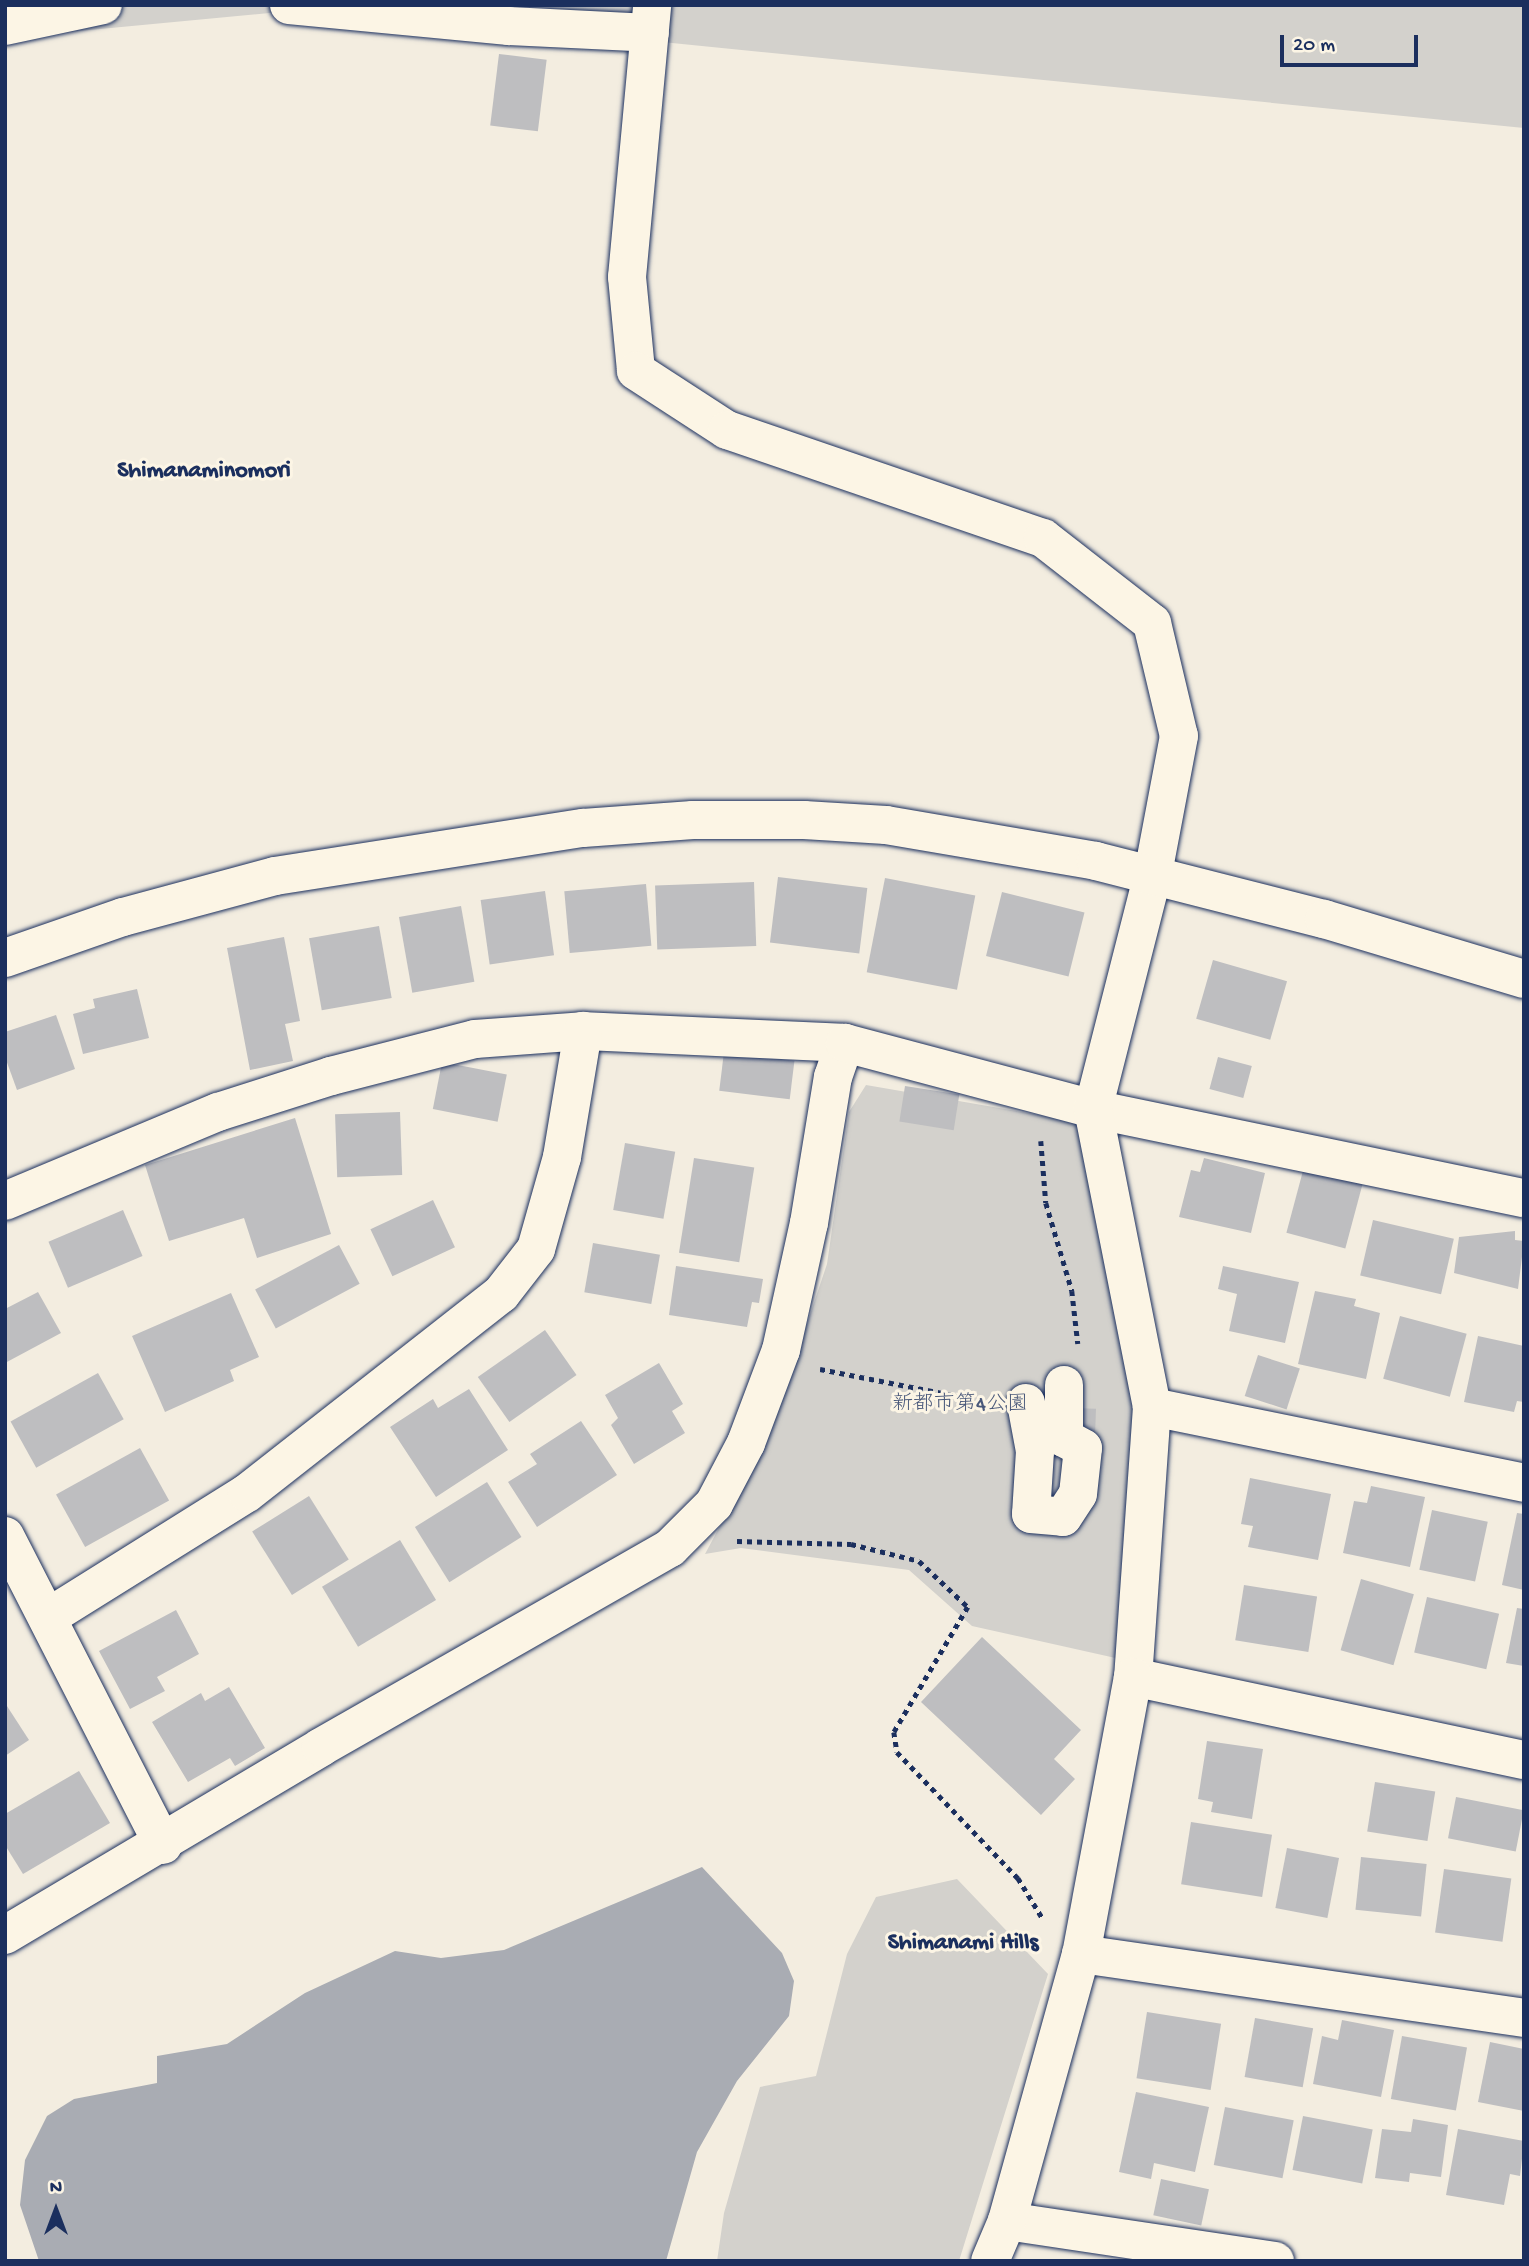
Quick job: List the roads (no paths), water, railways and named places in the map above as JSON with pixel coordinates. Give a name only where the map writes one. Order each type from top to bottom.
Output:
[{"type":"street","points":[[5,26],[103,5]]},
{"type":"street","points":[[289,5],[509,26],[651,19],[627,277],[636,371],[727,430],[1043,538],[1152,623],[1179,736],[1153,874],[1093,1109],[1152,1407],[1133,1677],[1081,1954],[1007,2221],[990,2261]]},
{"type":"street","points":[[5,958],[123,917],[275,876],[596,827],[693,820],[886,825],[999,841],[1153,874],[1524,979]]},
{"type":"street","points":[[5,1201],[218,1112],[331,1076],[475,1039],[583,1031],[845,1043],[1093,1109],[1524,1198]]},
{"type":"street","points":[[50,1616],[247,1493],[501,1294],[536,1249],[562,1157],[583,1031]]},
{"type":"street","points":[[5,1935],[163,1844],[321,1747],[677,1542],[714,1504],[746,1443],[778,1359],[809,1223],[833,1077],[845,1043]]},
{"type":"street","points":[[1026,1403],[1035,1451],[1031,1514],[1063,1517],[1078,1494],[1083,1448],[1064,1438],[1064,1385]]},
{"type":"street","points":[[1152,1407],[1524,1483]]},
{"type":"street","points":[[5,1536],[50,1616],[163,1844]]},
{"type":"street","points":[[1133,1677],[1524,1760]]},
{"type":"street","points":[[1081,1954],[1524,2018]]},
{"type":"street","points":[[1007,2221],[1275,2261]]},
{"type":"district","name":"Shimanaminomori","points":[[204,472]]},
{"type":"district","name":"Shimanami Hills","points":[[963,1944]]},
{"type":"park label","name":"新都市第4公園","points":[[960,1406]]}]
